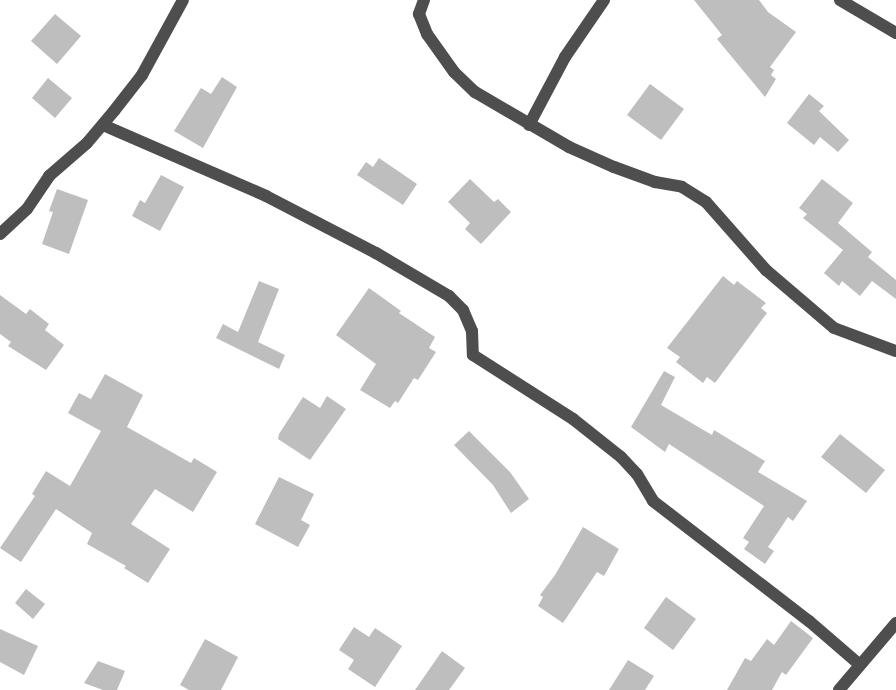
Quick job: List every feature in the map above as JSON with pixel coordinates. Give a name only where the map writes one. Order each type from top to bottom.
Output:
[{"type":"street","points":[[0,234],[27,209],[49,176],[87,144],[103,125],[142,75],[183,0]]},
{"type":"street","points":[[424,0],[419,14],[424,28],[454,72],[475,92],[529,125],[614,167],[655,182],[682,187],[706,202],[766,270],[834,328],[896,351]]},
{"type":"street","points":[[529,125],[565,57],[604,0]]},
{"type":"street","points":[[840,0],[896,33]]},
{"type":"street","points":[[103,125],[266,196],[376,253],[449,296],[463,310],[472,331],[473,355],[572,419],[621,457],[637,474],[653,501],[809,621],[860,665]]},
{"type":"street","points":[[839,690],[896,623]]},
{"type":"building","points":[[694,0],[759,0],[768,12],[796,32],[770,67],[774,70],[771,75],[776,79],[765,97],[717,39],[722,35]]},
{"type":"building","points":[[55,14],[81,36],[57,64],[31,41]]},
{"type":"building","points":[[222,77],[237,87],[203,148],[174,131],[201,88],[211,94]]},
{"type":"building","points":[[48,78],[72,98],[55,118],[32,98]]},
{"type":"building","points":[[650,84],[684,109],[661,140],[627,115]]},
{"type":"building","points":[[809,94],[824,106],[819,111],[849,140],[838,152],[820,137],[814,145],[787,123]]},
{"type":"building","points":[[379,158],[417,184],[403,205],[357,175],[366,162],[373,167]]},
{"type":"building","points":[[161,175],[184,187],[160,231],[132,216],[140,200],[145,203]]},
{"type":"building","points":[[470,179],[494,202],[498,199],[511,212],[481,244],[465,229],[470,223],[448,202]]},
{"type":"building","points":[[822,179],[853,203],[838,223],[872,252],[868,257],[896,280],[896,299],[872,281],[860,296],[842,281],[839,286],[824,273],[843,250],[803,218],[807,214],[799,208]]},
{"type":"building","points":[[57,189],[88,200],[69,254],[42,244],[53,212],[49,211]]},
{"type":"building","points":[[723,276],[734,285],[737,281],[766,303],[761,308],[767,313],[715,383],[707,377],[703,383],[676,362],[680,357],[667,348]]},
{"type":"building","points":[[259,281],[279,289],[258,342],[285,355],[279,369],[216,338],[223,324],[238,332]]},
{"type":"building","points":[[369,288],[401,311],[399,313],[435,337],[429,348],[436,352],[418,380],[414,378],[398,403],[395,401],[390,408],[360,390],[376,364],[336,335]]},
{"type":"building","points":[[0,295],[26,314],[30,309],[49,324],[45,330],[64,345],[46,370],[8,346],[11,342],[0,334]]},
{"type":"building","points":[[664,371],[675,377],[661,405],[712,435],[714,430],[765,461],[758,472],[807,501],[793,521],[788,517],[768,547],[774,551],[765,564],[744,549],[749,542],[743,538],[764,506],[669,444],[665,452],[631,427]]},
{"type":"building","points":[[105,374],[143,395],[127,427],[191,463],[194,458],[217,472],[193,512],[155,489],[131,524],[170,549],[148,583],[124,568],[126,566],[87,544],[92,533],[56,509],[21,562],[0,548],[35,496],[32,494],[46,471],[70,486],[101,431],[68,413],[79,393],[91,399]]},
{"type":"building","points":[[327,396],[346,409],[310,460],[278,439],[279,434],[303,397],[320,408]]},
{"type":"building","points":[[469,431],[510,472],[529,499],[511,513],[493,485],[454,445]]},
{"type":"building","points":[[840,434],[885,470],[866,493],[821,457]]},
{"type":"building","points":[[279,477],[314,494],[301,520],[310,525],[298,547],[255,524]]},
{"type":"building","points":[[583,527],[619,549],[604,576],[597,572],[563,623],[538,606],[543,597],[540,595],[555,575]]},
{"type":"building","points":[[26,589],[45,604],[33,619],[15,603]]},
{"type":"building","points":[[666,597],[696,619],[673,650],[644,628]]},
{"type":"building","points":[[791,621],[813,638],[786,675],[782,672],[772,690],[727,690],[745,658],[751,661],[767,639],[774,645]]},
{"type":"building","points":[[354,627],[369,637],[375,628],[402,646],[375,687],[348,669],[354,660],[339,650]]},
{"type":"building","points":[[0,629],[38,646],[24,675],[0,662]]},
{"type":"building","points":[[205,639],[238,657],[221,690],[189,690],[180,685]]},
{"type":"building","points":[[442,651],[465,668],[449,690],[415,690]]},
{"type":"building","points":[[628,660],[654,676],[645,690],[609,690]]},
{"type":"building","points":[[98,661],[125,671],[117,690],[103,690],[84,683]]}]
